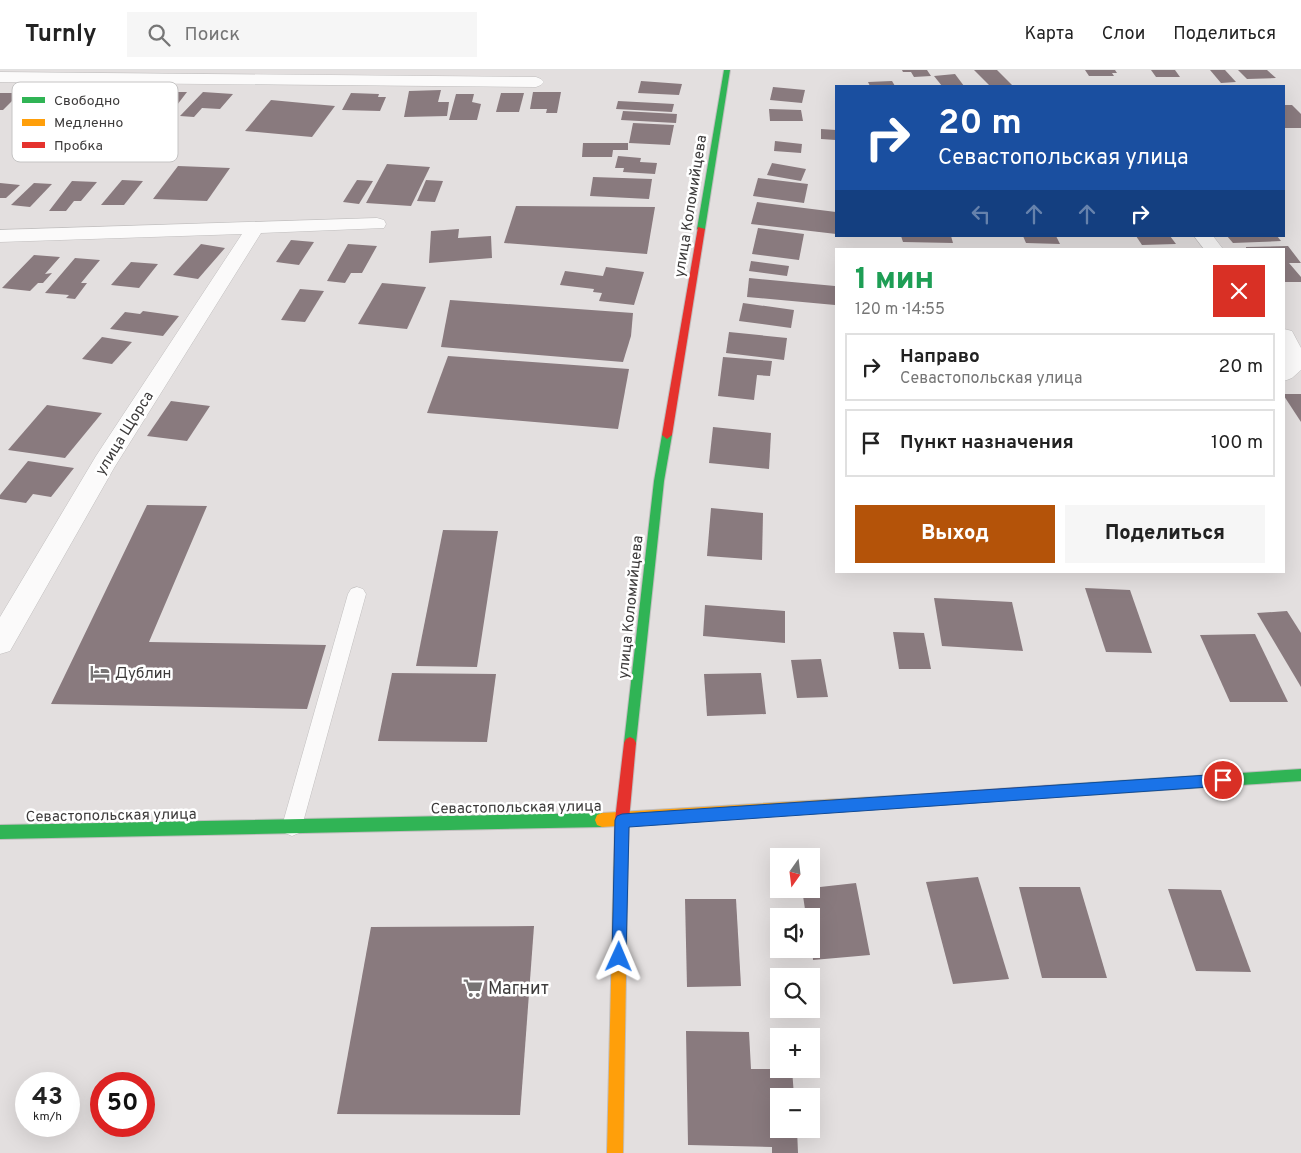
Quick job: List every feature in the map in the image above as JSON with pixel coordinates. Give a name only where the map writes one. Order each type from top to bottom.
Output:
[{"type":"main road","name":"улица Коломийцева","points":[[615,1153],[622,820],[660,481],[727,70]]},
{"type":"main road","name":"Севастопольская улица","points":[[0,832],[622,820],[1301,775]]},
{"type":"street","points":[[0,77],[536,82]]},
{"type":"street","points":[[0,236],[377,224]]},
{"type":"street","name":"улица Щорса","points":[[0,642],[105,462],[255,228]]},
{"type":"street","points":[[1204,237],[1213,248]]},
{"type":"street","points":[[1285,326],[1301,325]]},
{"type":"street","points":[[1285,338],[1297,362],[1285,372]]},
{"type":"lane","points":[[292,826],[357,594]]},
{"type":"building","points":[[902,70],[927,70],[931,76],[914,77],[911,72],[903,72]]},
{"type":"building","points":[[974,70],[997,70],[1012,85],[989,85]]},
{"type":"building","points":[[1085,70],[1115,70],[1117,73],[1112,73],[1114,76],[1089,76]]},
{"type":"building","points":[[1151,70],[1175,70],[1180,77],[1156,77]]},
{"type":"building","points":[[1210,70],[1225,70],[1236,82],[1221,83]]},
{"type":"building","points":[[1238,70],[1267,70],[1276,78],[1247,79]]},
{"type":"building","points":[[955,74],[963,85],[941,85],[934,76]]},
{"type":"building","points":[[641,81],[682,84],[679,95],[638,93]]},
{"type":"building","points":[[892,81],[894,85],[870,85],[868,82]]},
{"type":"building","points":[[773,87],[805,90],[802,103],[770,100]]},
{"type":"building","points":[[441,90],[438,102],[449,102],[447,116],[404,117],[409,91]]},
{"type":"building","points":[[178,92],[187,92],[178,104]]},
{"type":"building","points":[[203,92],[233,94],[220,109],[202,108],[194,117],[180,116]]},
{"type":"building","points":[[533,92],[561,92],[557,113],[546,113],[547,109],[530,109]]},
{"type":"building","points":[[0,93],[12,93],[12,101],[3,110],[0,110]]},
{"type":"building","points":[[351,93],[379,94],[378,97],[386,97],[380,111],[342,110]]},
{"type":"building","points":[[501,93],[524,93],[519,112],[496,112]]},
{"type":"building","points":[[456,94],[474,94],[472,102],[481,104],[477,120],[449,120]]},
{"type":"building","points":[[271,100],[335,106],[312,137],[245,131]]},
{"type":"building","points":[[618,101],[674,104],[672,112],[616,109]]},
{"type":"building","points":[[1285,105],[1292,105],[1301,114],[1301,128],[1285,128]]},
{"type":"building","points":[[769,109],[801,110],[803,121],[770,121]]},
{"type":"building","points":[[623,111],[677,114],[676,123],[621,120]]},
{"type":"building","points":[[633,123],[674,125],[670,145],[629,143]]},
{"type":"building","points":[[821,129],[835,130],[835,140],[821,139]]},
{"type":"building","points":[[775,141],[802,144],[801,153],[774,151]]},
{"type":"building","points":[[583,143],[628,143],[628,150],[613,150],[612,157],[582,157]]},
{"type":"building","points":[[618,156],[641,158],[640,162],[657,163],[655,174],[623,172],[624,168],[615,168]]},
{"type":"building","points":[[772,163],[806,169],[801,181],[767,175]]},
{"type":"building","points":[[387,164],[430,167],[411,206],[366,203]]},
{"type":"building","points":[[178,166],[230,168],[207,201],[153,199]]},
{"type":"building","points":[[593,177],[652,179],[649,199],[590,196]]},
{"type":"building","points":[[758,178],[808,184],[804,203],[753,196]]},
{"type":"building","points":[[122,180],[143,181],[124,205],[101,205]]},
{"type":"building","points":[[357,180],[373,181],[359,204],[343,202]]},
{"type":"building","points":[[426,180],[443,181],[435,202],[417,201]]},
{"type":"building","points":[[72,181],[97,182],[81,201],[74,201],[66,211],[49,211]]},
{"type":"building","points":[[0,183],[20,185],[6,198],[0,198]]},
{"type":"building","points":[[34,183],[52,184],[30,207],[11,205]]},
{"type":"building","points":[[757,202],[835,212],[835,234],[751,224]]},
{"type":"building","points":[[516,206],[655,207],[647,254],[504,243]]},
{"type":"building","points":[[758,228],[804,234],[799,260],[752,254]]},
{"type":"building","points":[[459,229],[458,238],[491,236],[492,258],[429,263],[431,231]]},
{"type":"building","points":[[901,237],[951,237],[953,243],[903,242]]},
{"type":"building","points":[[1023,237],[1056,237],[1060,244],[1026,243]]},
{"type":"building","points":[[1137,237],[1171,237],[1176,244],[1142,245]]},
{"type":"building","points":[[1228,237],[1278,237],[1281,241],[1233,243]]},
{"type":"building","points":[[291,240],[314,242],[299,265],[276,262]]},
{"type":"building","points":[[201,244],[225,248],[198,279],[173,275]]},
{"type":"building","points":[[348,244],[377,246],[362,273],[351,273],[345,283],[327,281]]},
{"type":"building","points":[[1288,246],[1301,263],[1289,263],[1301,277],[1301,282],[1285,282],[1285,248],[1246,247]]},
{"type":"building","points":[[34,255],[60,257],[45,274],[52,273],[43,283],[38,283],[30,291],[2,288]]},
{"type":"building","points":[[75,258],[100,260],[81,283],[87,283],[75,299],[66,298],[69,295],[45,293]]},
{"type":"building","points":[[751,261],[789,266],[787,276],[749,271]]},
{"type":"building","points":[[131,262],[158,264],[139,288],[111,285]]},
{"type":"building","points":[[606,267],[644,272],[634,305],[599,301],[602,293],[593,292],[594,289],[560,285],[565,271],[603,276]]},
{"type":"building","points":[[749,278],[835,286],[835,305],[747,297]]},
{"type":"building","points":[[382,283],[426,287],[407,329],[358,324]]},
{"type":"building","points":[[300,289],[324,291],[305,322],[281,320]]},
{"type":"building","points":[[450,300],[633,313],[631,336],[623,362],[441,347]]},
{"type":"building","points":[[743,303],[794,310],[791,328],[739,321]]},
{"type":"building","points":[[143,311],[179,316],[163,336],[110,329],[125,312],[140,314]]},
{"type":"building","points":[[729,332],[787,338],[784,360],[726,353]]},
{"type":"building","points":[[102,337],[132,342],[112,364],[82,359]]},
{"type":"building","points":[[448,356],[629,369],[618,429],[427,413]]},
{"type":"building","points":[[723,357],[772,361],[770,376],[757,375],[754,400],[718,396]]},
{"type":"building","points":[[1285,394],[1301,394],[1301,422],[1285,398]]},
{"type":"building","points":[[171,401],[210,406],[187,441],[147,436]]},
{"type":"building","points":[[47,405],[102,413],[65,458],[8,450]]},
{"type":"building","points":[[713,427],[771,433],[769,469],[709,463]]},
{"type":"building","points":[[28,461],[74,468],[51,497],[33,494],[26,503],[0,499],[0,495]]},
{"type":"building","points":[[147,505],[207,506],[149,642],[326,645],[307,709],[51,704]]},
{"type":"building","points":[[711,508],[763,513],[762,560],[707,556]]},
{"type":"building","points":[[443,530],[498,531],[477,667],[416,666]]},
{"type":"building","points":[[1085,588],[1130,590],[1152,653],[1106,652]]},
{"type":"building","points":[[934,598],[1012,602],[1023,651],[942,646]]},
{"type":"building","points":[[705,605],[785,611],[785,643],[703,636]]},
{"type":"building","points":[[1287,611],[1301,633],[1301,687],[1257,613]]},
{"type":"building","points":[[893,632],[924,633],[931,669],[899,669]]},
{"type":"building","points":[[1255,634],[1288,702],[1230,702],[1200,635]]},
{"type":"building","points":[[821,659],[828,697],[797,698],[791,660]]},
{"type":"building","points":[[392,673],[496,674],[487,742],[378,741]]},
{"type":"building","points":[[761,673],[766,714],[707,716],[704,674]]},
{"type":"building","points":[[978,877],[1009,979],[953,984],[926,882]]},
{"type":"building","points":[[856,883],[870,955],[813,960],[813,958],[820,958],[820,908],[805,908],[803,898],[820,898],[820,887]]},
{"type":"building","points":[[1019,887],[1080,887],[1107,978],[1042,978]]},
{"type":"building","points":[[1168,889],[1221,890],[1251,972],[1196,971]]},
{"type":"building","points":[[685,899],[736,899],[741,986],[687,987]]},
{"type":"building","points":[[534,926],[520,1115],[337,1114],[371,927]]},
{"type":"building","points":[[686,1031],[749,1032],[751,1069],[770,1069],[770,1078],[793,1078],[793,1088],[770,1088],[770,1138],[797,1138],[798,1153],[772,1153],[772,1147],[688,1145]]},
{"type":"traffic: fast","points":[[701,229],[727,70]]},
{"type":"traffic: fast","points":[[630,743],[659,481],[667,435]]},
{"type":"traffic: fast","points":[[1055,791],[1301,775]]},
{"type":"traffic: fast","points":[[0,832],[602,820]]},
{"type":"traffic: slow","points":[[602,820],[926,800]]},
{"type":"traffic: slow","points":[[615,1153],[621,856]]},
{"type":"traffic: jam","points":[[667,435],[701,229]]},
{"type":"traffic: jam","points":[[621,856],[622,820],[630,743]]},
{"type":"traffic: jam","points":[[926,800],[1055,791]]},
{"type":"place","name":"Дублин","points":[[100,673]]},
{"type":"place","name":"Магнит","points":[[473,988]]},
{"type":"route","points":[[619,957],[622,820],[1223,780]]}]
